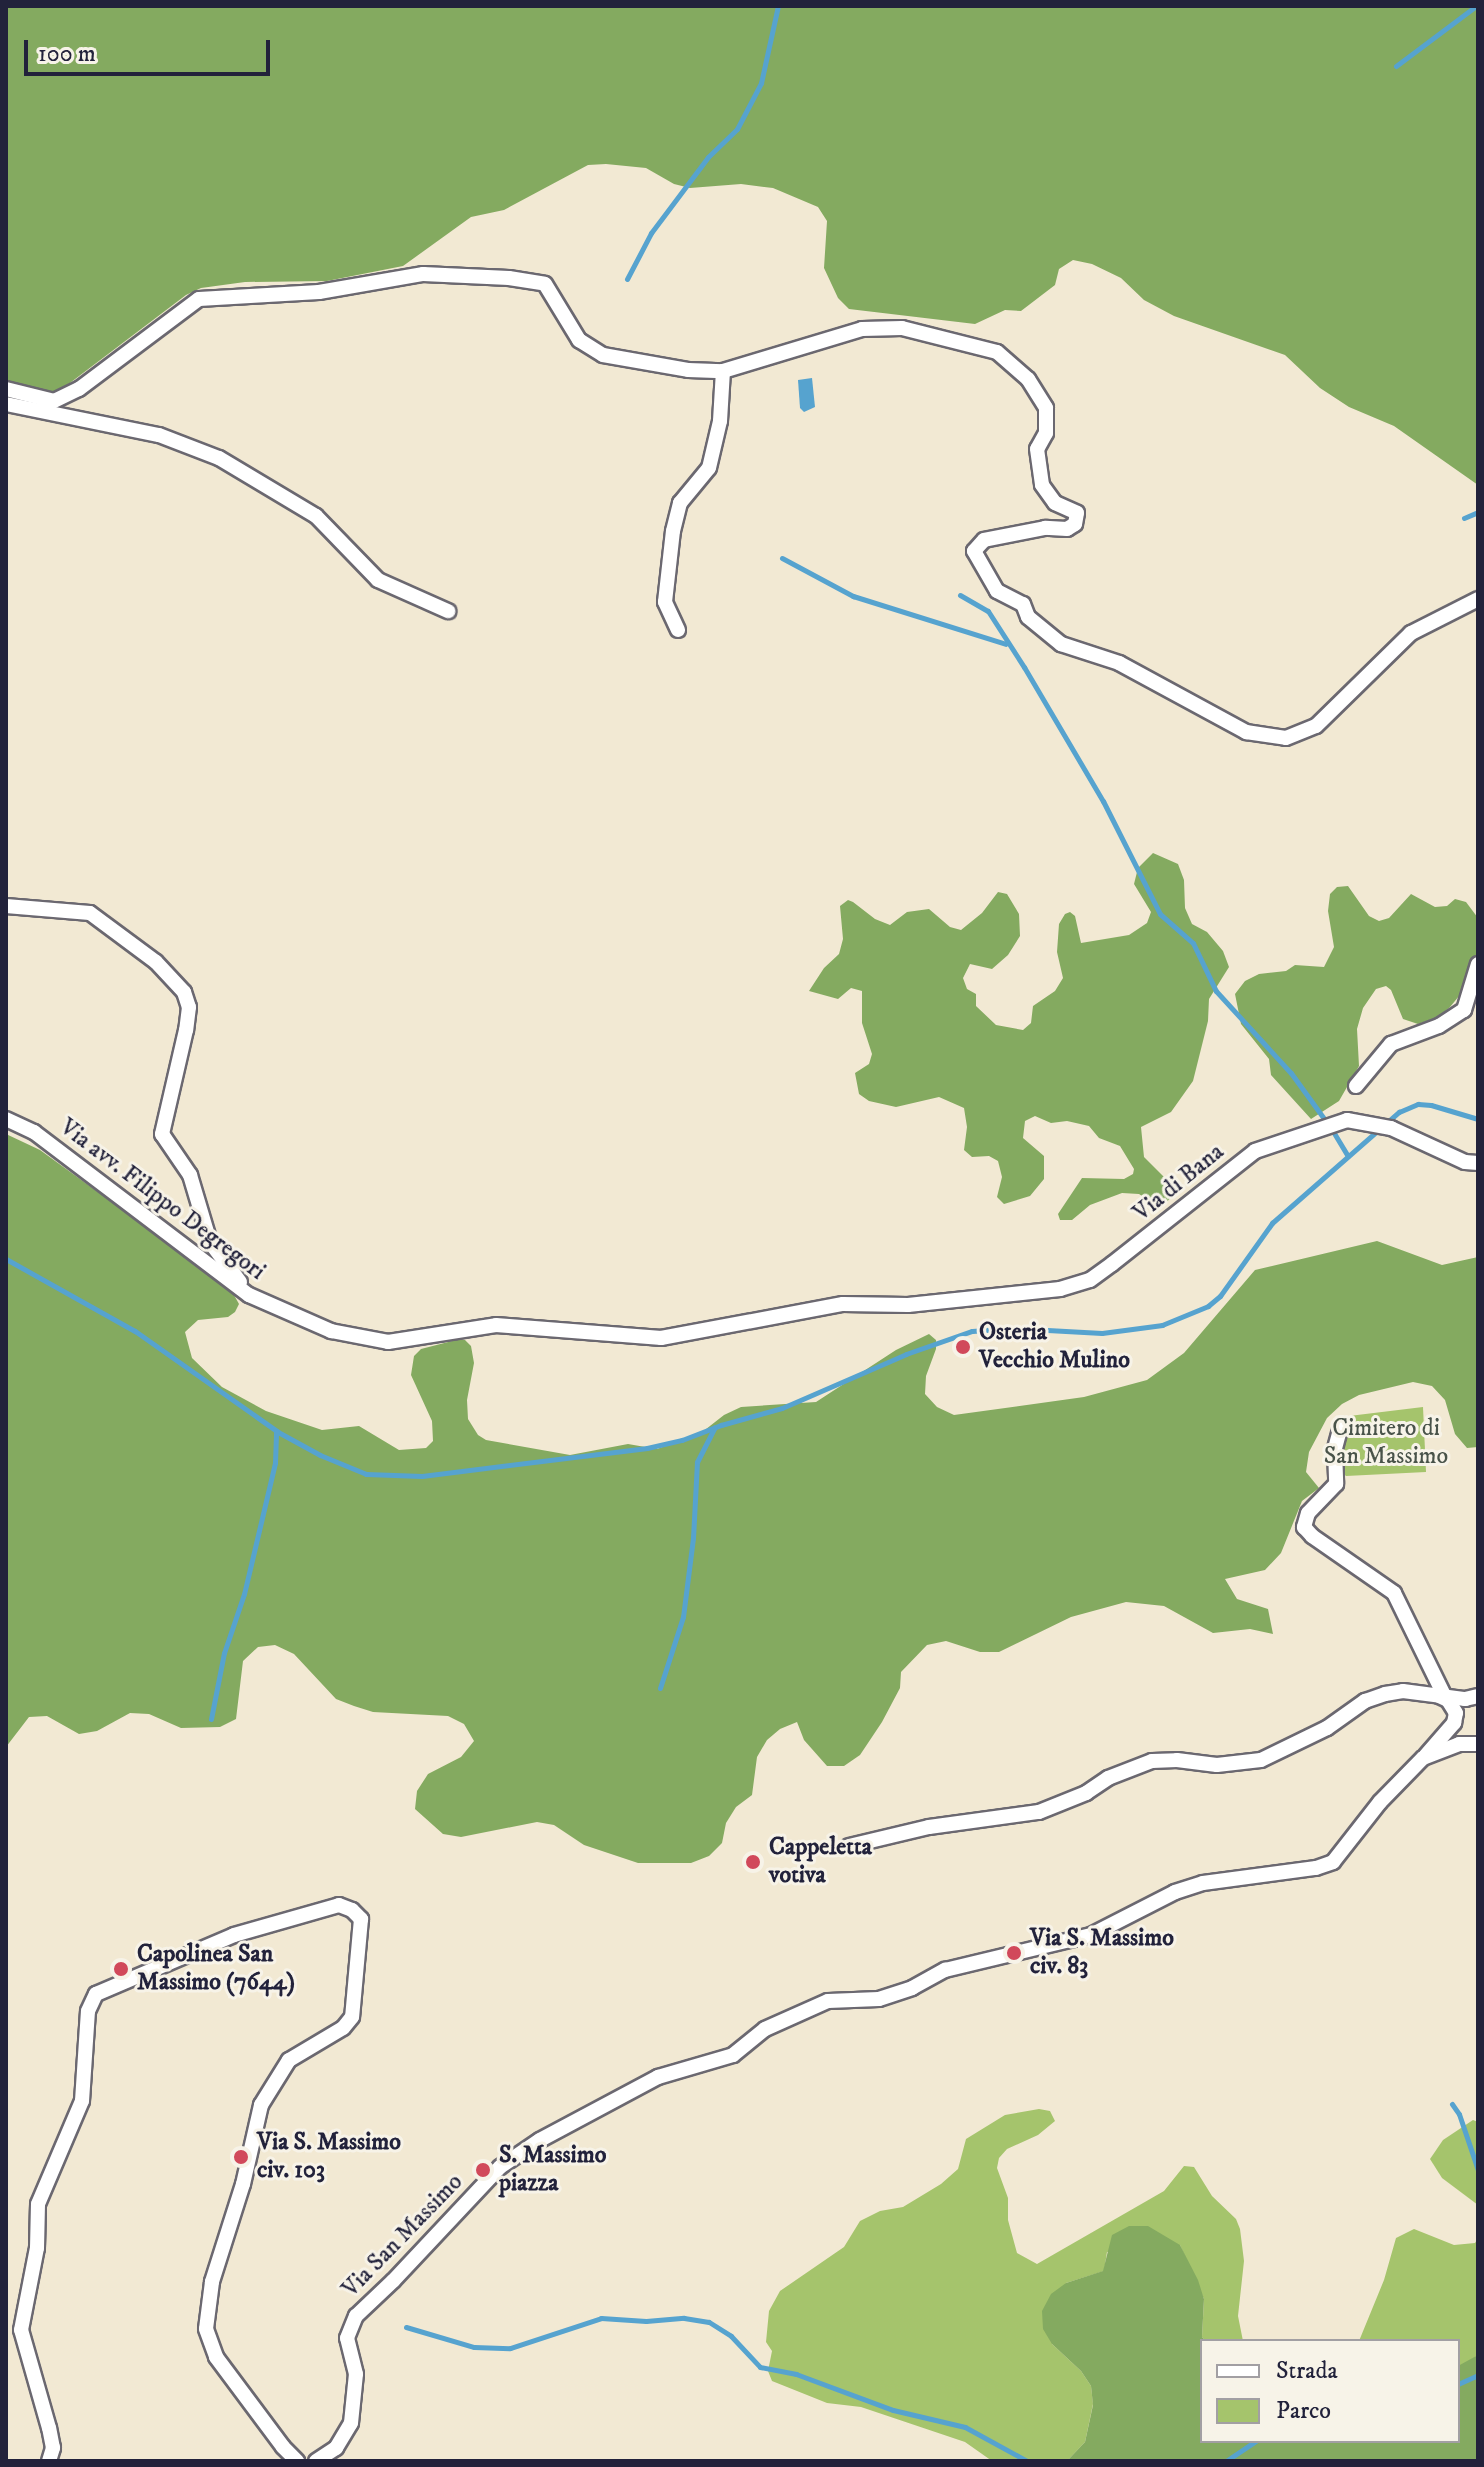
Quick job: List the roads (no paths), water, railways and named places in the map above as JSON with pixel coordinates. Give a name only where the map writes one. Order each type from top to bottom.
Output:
[{"type":"street","points":[[6,389],[54,401],[79,389],[199,299],[319,292],[423,274],[509,278],[545,284],[579,340],[603,355],[688,370],[723,371],[879,326],[902,328],[997,352],[1013,363],[1046,408],[1046,433],[1037,449],[1042,485],[1055,503],[1077,513],[1075,524],[1067,529],[1045,528],[984,540],[974,551],[997,591],[1023,604],[1028,617],[1061,644],[1119,663],[1246,732],[1286,738],[1316,726],[1411,633],[1478,599]]},
{"type":"street","points":[[678,630],[665,602],[673,531],[680,503],[709,468],[720,421],[723,371]]},
{"type":"street","points":[[6,404],[159,435],[219,458],[316,516],[378,580],[448,611]]},
{"type":"street","points":[[6,906],[90,913],[156,962],[184,992],[189,1007],[186,1030],[162,1134],[190,1175],[210,1242],[249,1295]]},
{"type":"street","points":[[1356,1086],[1391,1044],[1439,1026],[1464,1010],[1478,964]]},
{"type":"street","name":"Via avv. Filippo Degregori","points":[[6,1119],[34,1132],[249,1295],[331,1331],[388,1342],[496,1325],[661,1338],[843,1304],[908,1305]]},
{"type":"street","name":"Via di Bana","points":[[908,1305],[1060,1289],[1090,1280],[1255,1151],[1347,1120],[1391,1128],[1465,1162],[1478,1163]]},
{"type":"street","points":[[1341,1426],[1335,1449],[1336,1484],[1308,1513],[1304,1527],[1312,1536],[1394,1593],[1440,1695],[1448,1700],[1456,1713],[1454,1723],[1423,1758]]},
{"type":"street","points":[[849,1846],[929,1827],[1039,1812],[1086,1793],[1108,1778],[1152,1761],[1177,1760],[1217,1765],[1261,1760],[1327,1728],[1365,1701],[1403,1691],[1465,1699],[1478,1696]]},
{"type":"street","name":"Via San Massimo","points":[[316,2461],[336,2448],[351,2423],[356,2374],[347,2338],[356,2316],[500,2167],[540,2140],[658,2077],[733,2055],[765,2029],[828,2001],[879,1999],[912,1988],[945,1970],[1091,1935],[1175,1892],[1203,1883],[1316,1868],[1333,1862],[1380,1802],[1423,1758],[1459,1744],[1478,1744]]},
{"type":"street","points":[[49,2461],[53,2448],[51,2438],[21,2330],[37,2248],[38,2204],[82,2101],[88,2011],[96,1994],[234,1935],[339,1905],[352,1910],[361,1919],[352,2017],[343,2028],[289,2060],[261,2105],[243,2184],[212,2282],[206,2329],[216,2357],[283,2447],[297,2461]]},
{"type":"water","points":[[812,378],[815,407],[804,412],[800,408],[798,380]]},
{"type":"waterway","points":[[627,279],[651,233],[708,157],[737,129],[761,83],[778,6]]},
{"type":"waterway","points":[[1396,66],[1476,6]]},
{"type":"waterway","points":[[1464,518],[1478,512]]},
{"type":"waterway","points":[[782,558],[853,596],[1006,644]]},
{"type":"waterway","points":[[960,595],[988,611],[1024,667],[1103,801],[1160,914],[1193,943],[1216,991],[1291,1073],[1325,1120]]},
{"type":"waterway","points":[[6,1259],[135,1331],[278,1432],[320,1455],[366,1474],[422,1476],[647,1448],[682,1440],[721,1425],[782,1408],[906,1354],[972,1331],[1013,1328],[1102,1333],[1162,1325],[1208,1306],[1220,1296],[1272,1223],[1399,1112],[1418,1104],[1431,1105],[1478,1119]]},
{"type":"waterway","points":[[1334,1133],[1348,1156]]},
{"type":"waterway","points":[[660,1688],[683,1617],[693,1538],[697,1462],[715,1427]]},
{"type":"waterway","points":[[211,1719],[224,1653],[244,1594],[275,1463],[276,1431]]},
{"type":"waterway","points":[[1452,2104],[1459,2114],[1478,2170]]},
{"type":"waterway","points":[[406,2327],[474,2347],[510,2348],[601,2318],[646,2321],[684,2318],[709,2322],[731,2336],[760,2367],[796,2374],[893,2410],[965,2427],[1027,2461]]},
{"type":"waterway","points":[[1460,2383],[1478,2375]]},
{"type":"waterway","points":[[1226,2461],[1253,2443]]},
{"type":"place","name":"Osteria Vecchio Mulino","points":[[963,1347]]},
{"type":"place","name":"Cappeletta votiva","points":[[753,1862]]},
{"type":"place","name":"Via S. Massimo civ. 83","points":[[1014,1953]]},
{"type":"place","name":"Capolinea San Massimo (7644)","points":[[121,1969]]},
{"type":"place","name":"Via S. Massimo civ. 103","points":[[241,2157]]},
{"type":"place","name":"S. Massimo piazza","points":[[483,2170]]},
{"type":"park label","name":"Cimitero di San Massimo","points":[[1386,1443]]}]
